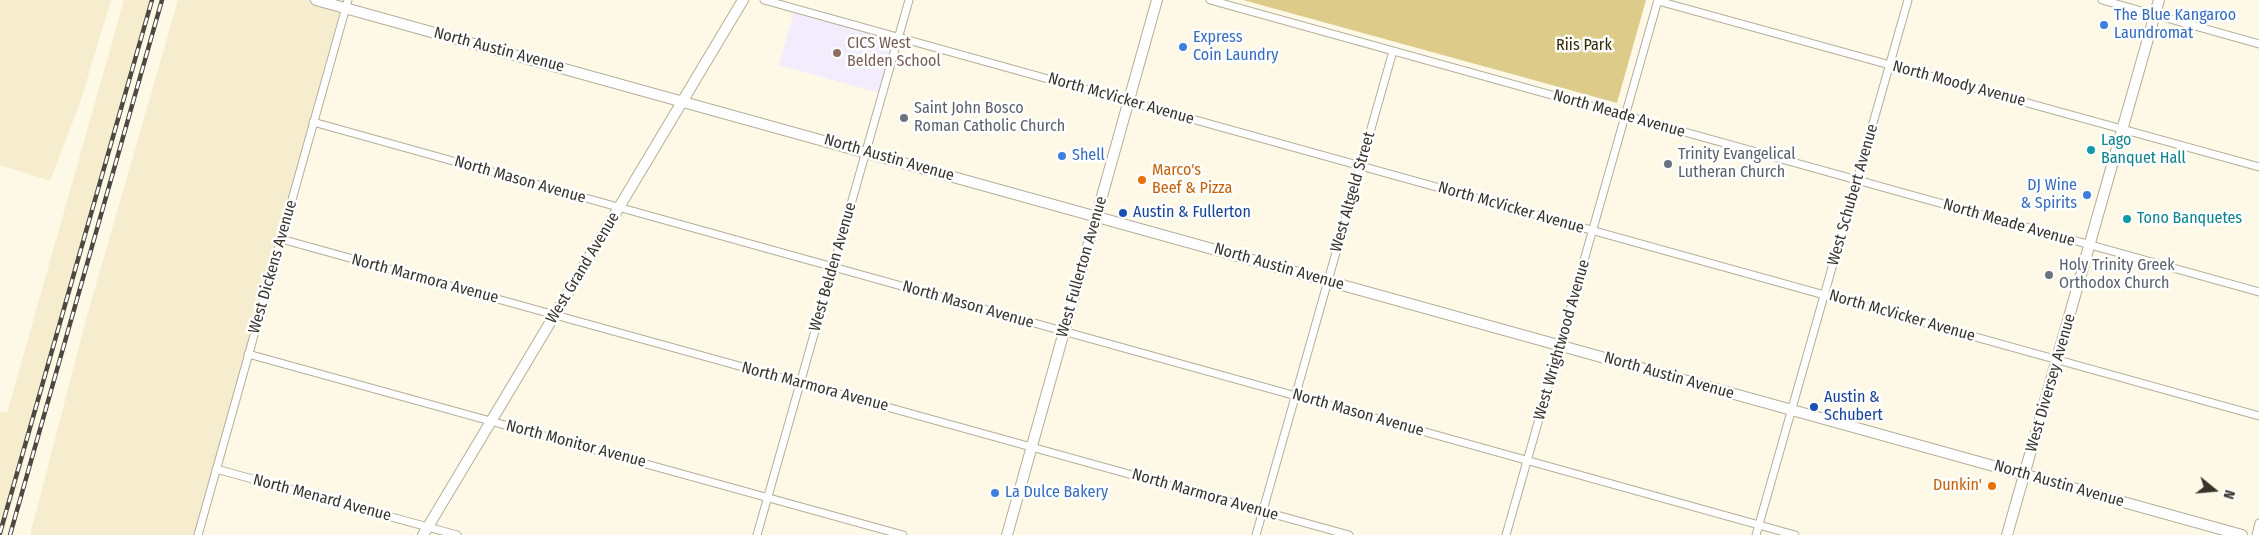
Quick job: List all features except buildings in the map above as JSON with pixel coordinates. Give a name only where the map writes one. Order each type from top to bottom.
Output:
[{"type":"street","name":"North Austin Avenue","points":[[316,0],[347,4],[683,101],[2242,535]]},
{"type":"street","name":"West Grand Avenue","points":[[426,531],[743,0]]},
{"type":"street","name":"North McVicker Avenue","points":[[764,0],[2259,416]]},
{"type":"street","name":"West Belden Avenue","points":[[757,535],[909,0]]},
{"type":"street","name":"West Fullerton Avenue","points":[[1006,535],[1157,0]]},
{"type":"street","name":"North Meade Avenue","points":[[1210,0],[2259,292]]},
{"type":"street","name":"North Moody Avenue","points":[[1658,0],[2259,167]]},
{"type":"street","name":"West Wrightwood Avenue","points":[[1506,535],[1658,0]]},
{"type":"street","name":"West Schubert Avenue","points":[[1756,535],[1908,0]]},
{"type":"street","points":[[2102,0],[2259,44]]},
{"type":"street","name":"West Diversey Avenue","points":[[2008,535],[2159,0]]},
{"type":"street","name":"West Dickens Avenue","points":[[198,535],[347,4]]},
{"type":"street","name":"West Altgeld Street","points":[[1256,535],[1393,51]]},
{"type":"street","name":"North Mason Avenue","points":[[313,122],[1795,535]]},
{"type":"street","name":"North Marmora Avenue","points":[[281,239],[1349,535]]},
{"type":"street","name":"North Monitor Avenue","points":[[248,354],[903,535]]},
{"type":"street","name":"North Menard Avenue","points":[[216,469],[426,531],[457,535]]},
{"type":"street","points":[[2256,535],[2259,523]]},
{"type":"shaded area","points":[[0,0],[111,0],[80,103],[50,181],[0,165]]},
{"type":"shaded area","points":[[124,0],[154,0],[3,535],[0,535],[0,412],[7,413]]},
{"type":"shaded area","points":[[178,0],[343,0],[196,535],[30,535],[87,316]]},
{"type":"shaded area","name":"CICS West Belden School","points":[[794,12],[894,40],[879,93],[779,65]]},
{"type":"green space","name":"Riis Park","points":[[1243,0],[1646,0],[1617,103]]},
{"type":"railway","points":[[0,533],[152,0]]},
{"type":"railway","points":[[10,535],[162,0]]},
{"type":"place","name":"The Blue Kangaroo Laundromat","points":[[2104,25]]},
{"type":"place","name":"Express Coin Laundry","points":[[1183,47]]},
{"type":"place","name":"CICS West Belden School","points":[[837,53]]},
{"type":"place","name":"Saint John Bosco Roman Catholic Church","points":[[904,118]]},
{"type":"place","name":"Lago Banquet Hall","points":[[2091,150]]},
{"type":"place","name":"Shell","points":[[1062,156]]},
{"type":"place","name":"Trinity Evangelical Lutheran Church","points":[[1668,164]]},
{"type":"place","name":"Marco's Beef & Pizza","points":[[1142,180]]},
{"type":"place","name":"DJ Wine & Spirits","points":[[2087,195]]},
{"type":"place","name":"Austin & Fullerton","points":[[1123,213]]},
{"type":"place","name":"Tono Banquetes","points":[[2127,219]]},
{"type":"place","name":"Holy Trinity Greek Orthodox Church","points":[[2049,275]]},
{"type":"place","name":"Austin & Schubert","points":[[1814,407]]},
{"type":"place","name":"Dunkin'","points":[[1992,486]]},
{"type":"place","name":"La Dulce Bakery","points":[[995,493]]}]
